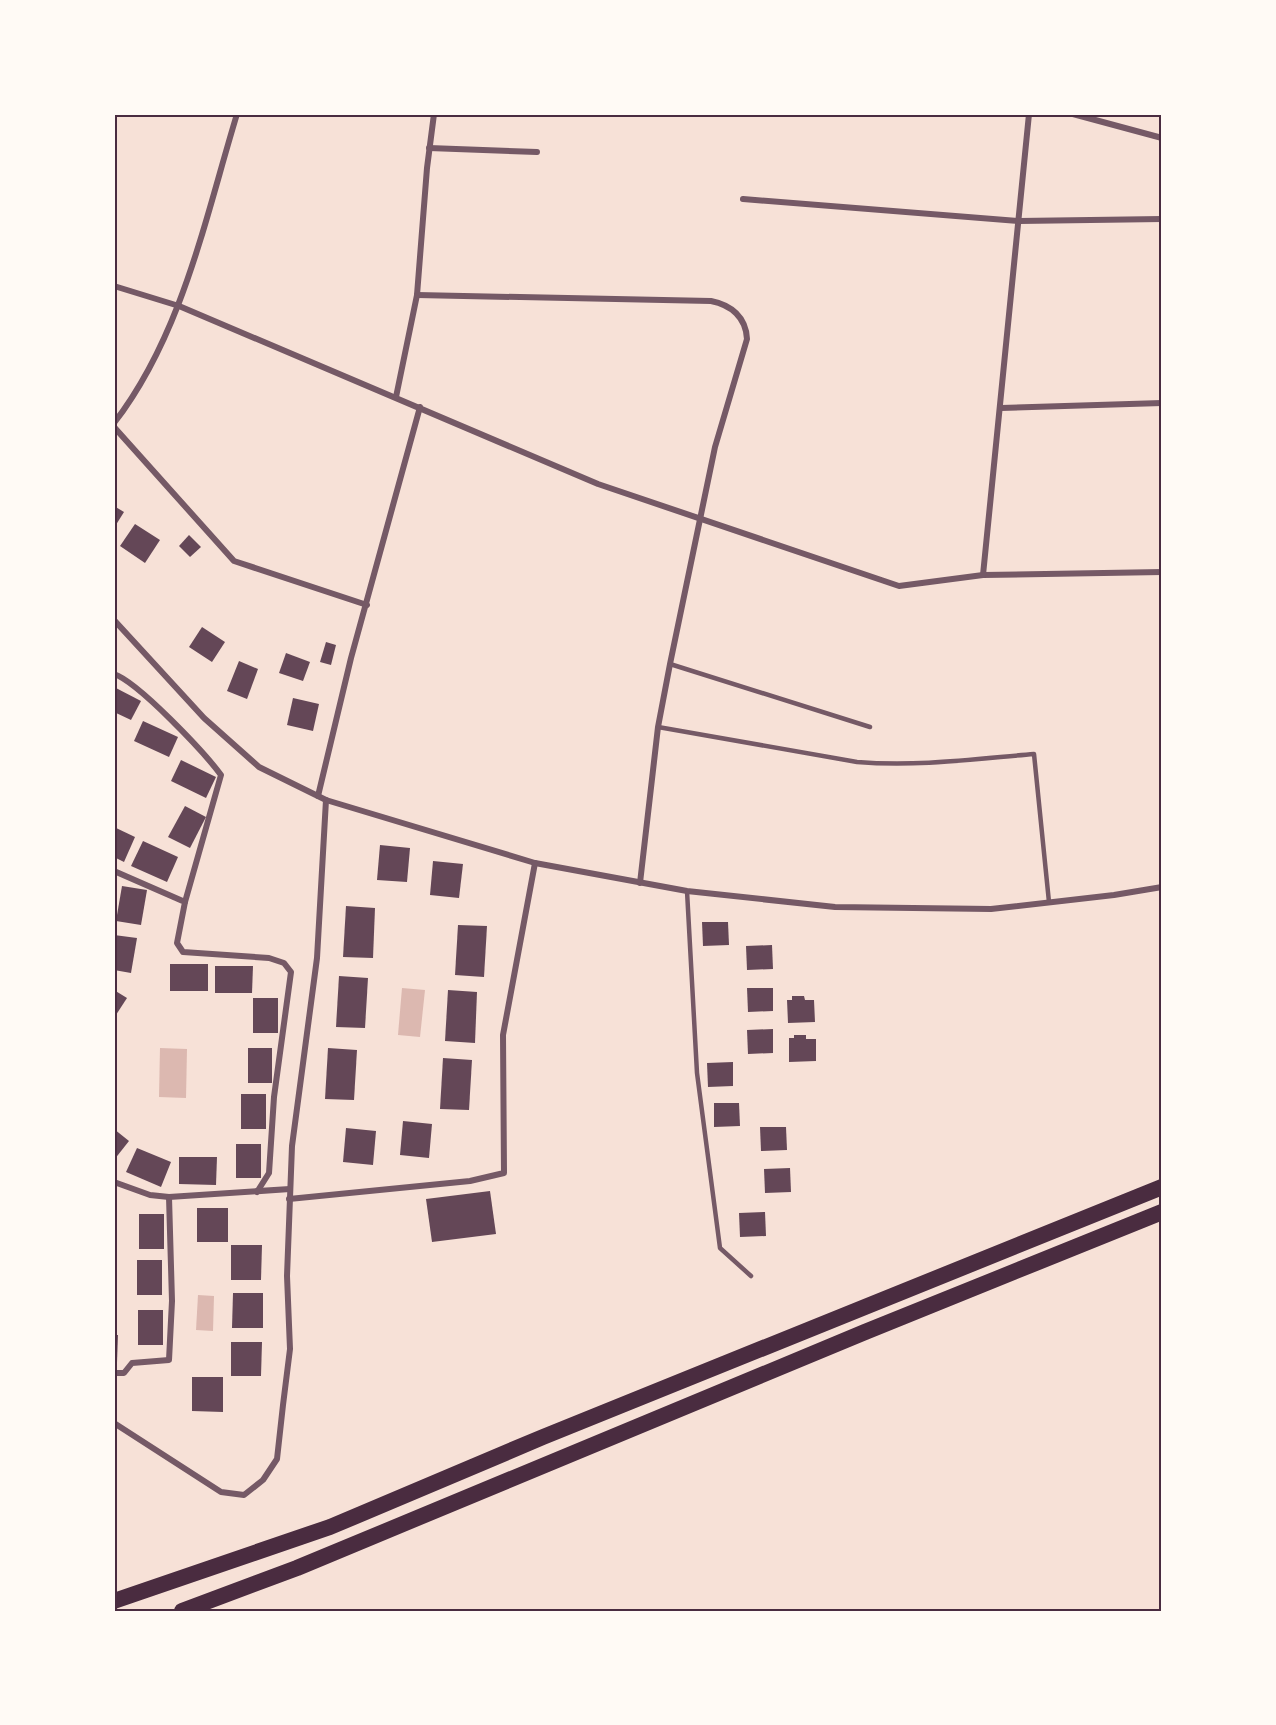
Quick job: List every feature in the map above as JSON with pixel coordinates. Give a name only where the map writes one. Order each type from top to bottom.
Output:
[{"type":"highway","points":[[114,1601],[330,1527],[543,1437],[1162,1187]]},
{"type":"highway","points":[[182,1611],[297,1568],[843,1341],[1162,1212]]},
{"type":"street","points":[[237,114],[179,306],[134,398],[114,425],[234,561],[367,605]]},
{"type":"street","points":[[396,397],[417,295],[434,114]]},
{"type":"street","points":[[983,575],[1029,114]]},
{"type":"street","points":[[1073,114],[1162,138]]},
{"type":"street","points":[[429,148],[537,152]]},
{"type":"street","points":[[743,199],[1018,221],[1162,219]]},
{"type":"street","points":[[114,286],[179,306],[598,484],[899,586],[983,575],[1162,573]]},
{"type":"street","points":[[417,295],[711,301],[721,303],[738,314],[747,330],[747,339],[715,447],[670,664],[658,727],[640,883]]},
{"type":"street","points":[[1000,408],[1162,403]]},
{"type":"street","points":[[318,796],[351,658],[420,407]]},
{"type":"street","points":[[114,620],[204,718],[259,767],[326,800],[535,863],[687,891],[835,907],[991,909],[1162,887]]},
{"type":"street","points":[[114,674],[126,678],[143,693],[211,761],[221,775],[185,902],[177,943],[183,952],[269,958],[284,963],[291,972],[274,1097],[270,1173],[257,1192]]},
{"type":"street","points":[[114,1423],[221,1492],[244,1494],[263,1480],[277,1459],[290,1349],[287,1276],[292,1146],[317,958],[326,800]]},
{"type":"street","points":[[289,1199],[470,1181],[504,1173],[503,1035],[535,863]]},
{"type":"street","points":[[114,871],[185,902]]},
{"type":"street","points":[[114,1182],[150,1195],[169,1197],[290,1190]]},
{"type":"street","points":[[114,1373],[124,1373],[132,1363],[169,1360],[172,1301],[169,1197]]},
{"type":"lane","points":[[670,664],[870,727]]},
{"type":"lane","points":[[658,727],[857,762],[880,764],[925,764],[1034,754],[1049,902]]},
{"type":"lane","points":[[687,891],[698,1073],[720,1248],[751,1276]]},
{"type":"shaded area","points":[[402,988],[425,990],[420,1037],[398,1035]]},
{"type":"shaded area","points":[[160,1048],[187,1049],[186,1098],[159,1097]]},
{"type":"shaded area","points":[[198,1295],[214,1296],[213,1331],[196,1330]]},
{"type":"building","points":[[114,506],[124,512],[114,528]]},
{"type":"building","points":[[135,524],[160,540],[145,563],[120,546]]},
{"type":"building","points":[[189,535],[201,547],[190,557],[179,546]]},
{"type":"building","points":[[202,627],[225,642],[212,662],[189,647]]},
{"type":"building","points":[[326,642],[336,645],[331,665],[320,662]]},
{"type":"building","points":[[286,653],[310,662],[303,681],[279,673]]},
{"type":"building","points":[[239,661],[258,669],[247,699],[227,691]]},
{"type":"building","points":[[114,687],[141,701],[131,720],[114,712]]},
{"type":"building","points":[[293,698],[319,704],[313,731],[287,725]]},
{"type":"building","points":[[143,721],[178,737],[169,757],[134,741]]},
{"type":"building","points":[[181,760],[216,777],[206,798],[171,781]]},
{"type":"building","points":[[185,806],[206,817],[190,848],[168,837]]},
{"type":"building","points":[[114,827],[135,837],[124,862],[114,857]]},
{"type":"building","points":[[143,841],[178,857],[167,882],[131,866]]},
{"type":"building","points":[[380,845],[410,848],[407,882],[377,880]]},
{"type":"building","points":[[433,861],[463,864],[459,898],[430,895]]},
{"type":"building","points":[[122,886],[147,890],[141,925],[116,921]]},
{"type":"building","points":[[346,906],[375,908],[373,958],[343,957]]},
{"type":"building","points":[[702,922],[728,922],[729,945],[703,946]]},
{"type":"building","points":[[458,925],[487,926],[484,977],[455,975]]},
{"type":"building","points":[[114,935],[137,938],[131,973],[114,970]]},
{"type":"building","points":[[772,945],[773,969],[747,970],[746,946]]},
{"type":"building","points":[[170,964],[208,964],[208,991],[170,991]]},
{"type":"building","points":[[215,966],[253,966],[252,993],[215,993]]},
{"type":"building","points":[[339,976],[368,978],[365,1028],[336,1027]]},
{"type":"building","points":[[747,988],[773,988],[773,1011],[748,1012]]},
{"type":"building","points":[[114,990],[127,998],[114,1018]]},
{"type":"building","points":[[448,990],[477,992],[475,1043],[445,1041]]},
{"type":"building","points":[[792,996],[804,996],[805,1000],[814,1000],[815,1022],[788,1023],[787,1000],[792,1000]]},
{"type":"building","points":[[253,998],[278,998],[278,1033],[253,1033]]},
{"type":"building","points":[[773,1029],[773,1053],[748,1054],[747,1030]]},
{"type":"building","points":[[794,1035],[806,1035],[806,1039],[816,1039],[816,1061],[789,1062],[789,1038],[794,1038]]},
{"type":"building","points":[[248,1048],[272,1048],[272,1083],[248,1083]]},
{"type":"building","points":[[328,1048],[357,1050],[354,1100],[325,1099]]},
{"type":"building","points":[[443,1058],[472,1060],[469,1110],[440,1109]]},
{"type":"building","points":[[733,1062],[733,1086],[708,1087],[707,1063]]},
{"type":"building","points":[[241,1094],[266,1094],[266,1129],[241,1129]]},
{"type":"building","points":[[714,1103],[739,1103],[740,1126],[714,1127]]},
{"type":"building","points":[[403,1121],[432,1124],[429,1158],[400,1155]]},
{"type":"building","points":[[760,1127],[786,1127],[787,1150],[761,1151]]},
{"type":"building","points":[[346,1128],[376,1131],[373,1165],[343,1162]]},
{"type":"building","points":[[114,1129],[129,1141],[114,1160]]},
{"type":"building","points":[[236,1144],[261,1144],[261,1178],[236,1178]]},
{"type":"building","points":[[137,1148],[171,1162],[161,1187],[126,1172]]},
{"type":"building","points":[[179,1157],[217,1157],[216,1185],[179,1184]]},
{"type":"building","points":[[790,1168],[791,1192],[765,1193],[764,1169]]},
{"type":"building","points":[[490,1191],[496,1234],[432,1242],[426,1199]]},
{"type":"building","points":[[197,1208],[228,1208],[228,1242],[197,1242]]},
{"type":"building","points":[[765,1212],[766,1236],[740,1237],[739,1213]]},
{"type":"building","points":[[139,1214],[164,1214],[164,1249],[139,1249]]},
{"type":"building","points":[[231,1245],[262,1245],[261,1280],[231,1280]]},
{"type":"building","points":[[137,1260],[162,1260],[162,1295],[137,1295]]},
{"type":"building","points":[[233,1293],[263,1293],[263,1328],[232,1328]]},
{"type":"building","points":[[138,1310],[163,1310],[163,1345],[138,1345]]},
{"type":"building","points":[[114,1335],[118,1335],[117,1362],[114,1362]]},
{"type":"building","points":[[231,1342],[262,1342],[261,1376],[231,1376]]},
{"type":"building","points":[[192,1377],[223,1377],[223,1412],[192,1411]]}]
